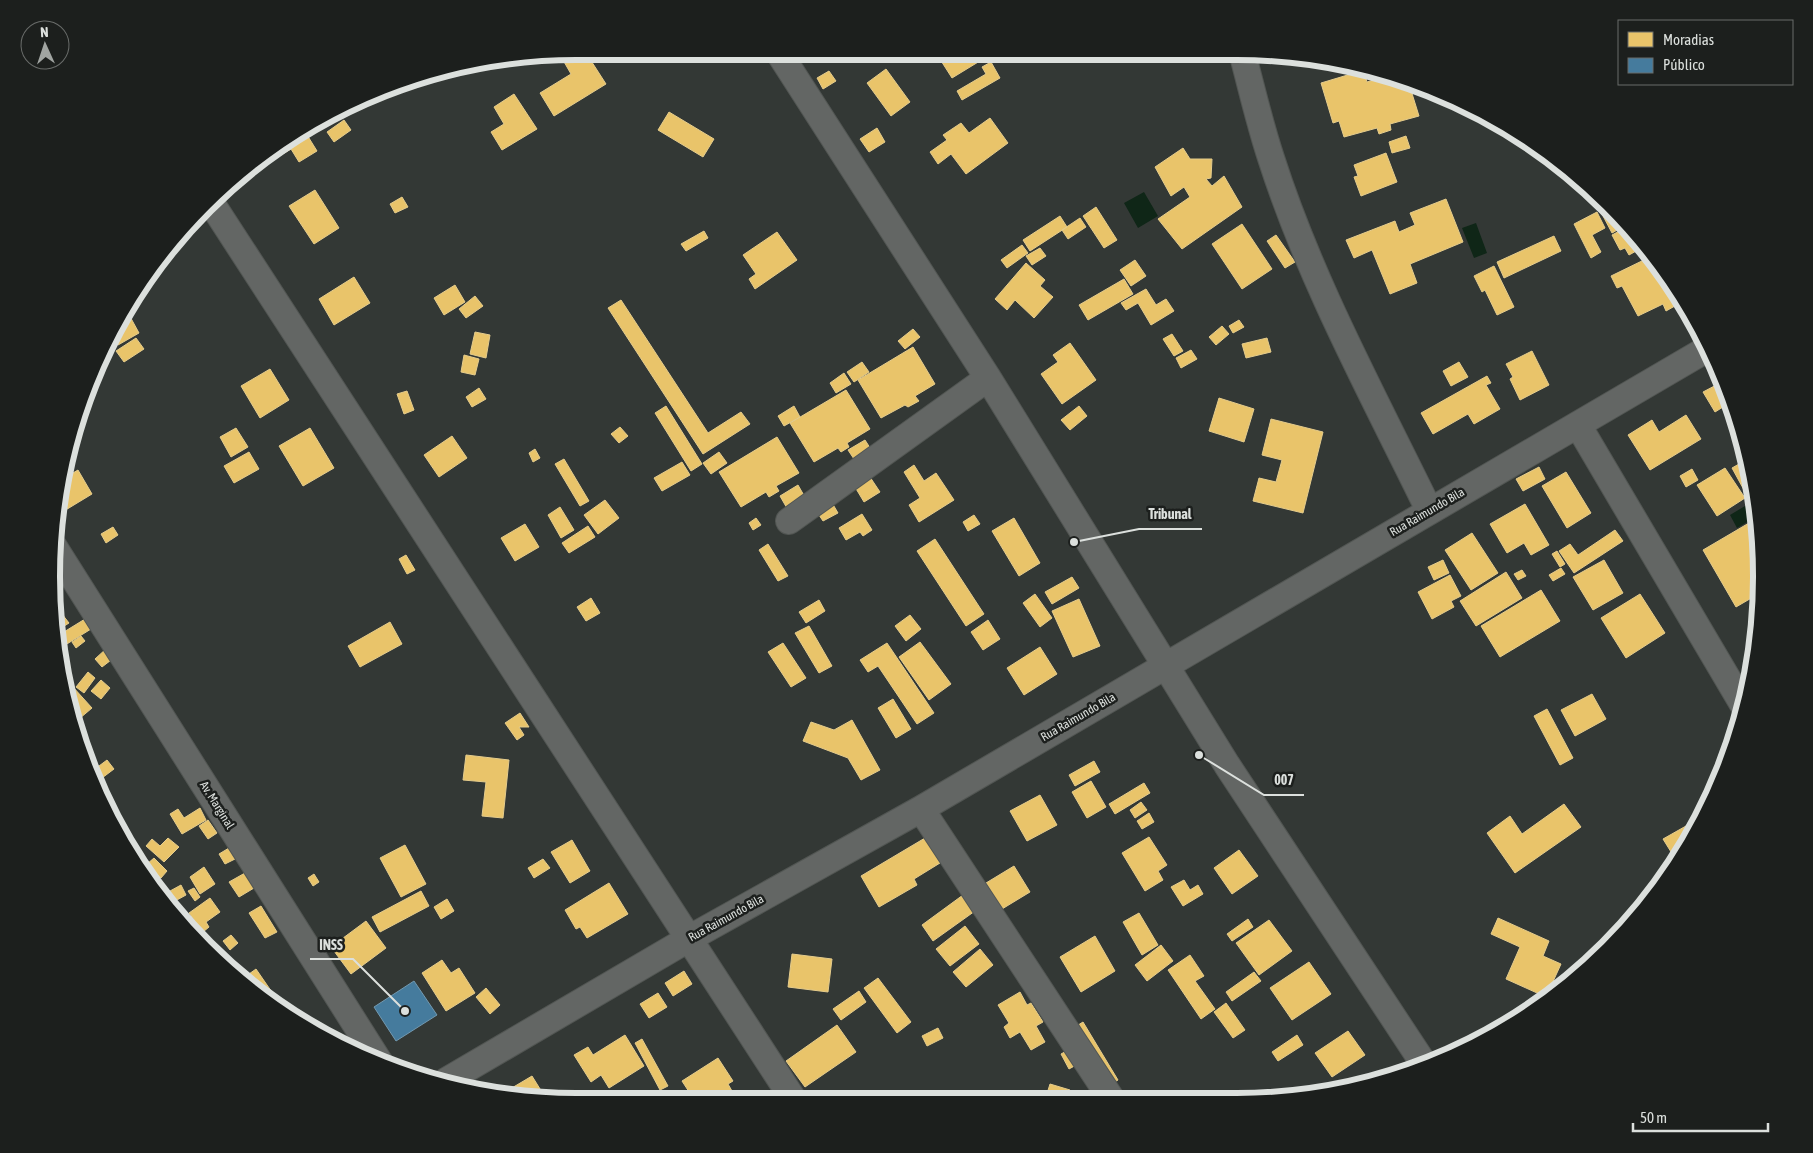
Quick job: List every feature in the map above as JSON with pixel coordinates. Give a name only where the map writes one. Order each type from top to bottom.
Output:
[{"type":"street","points":[[784,60],[988,378],[1227,765],[1421,1059]]},
{"type":"street","points":[[1244,60],[1271,158],[1300,234],[1338,323],[1429,510]]},
{"type":"street","points":[[214,208],[790,1093]]},
{"type":"street","name":"Rua Raimundo Bila","points":[[452,1077],[690,938],[921,809],[1702,352]]},
{"type":"street","points":[[789,521],[988,378]]},
{"type":"street","points":[[1578,425],[1738,698]]},
{"type":"street","name":"Av. Marginal","points":[[61,557],[372,1051]]},
{"type":"street","points":[[921,809],[1107,1093]]},
{"type":"shaded area","points":[[1144,192],[1158,216],[1138,228],[1124,203]]},
{"type":"shaded area","points":[[1476,223],[1487,253],[1474,258],[1462,228]]},
{"type":"shaded area","points":[[1748,504],[1750,523],[1749,521],[1737,528],[1730,515]]},
{"type":"building: Moradias","points":[[563,60],[591,60],[606,84],[554,116],[540,93],[571,74]]},
{"type":"building: Moradias","points":[[941,60],[981,60],[952,78]]},
{"type":"building: Moradias","points":[[991,62],[1000,78],[962,100],[957,91],[986,74],[982,67]]},
{"type":"building: Moradias","points":[[886,69],[910,102],[891,116],[867,83]]},
{"type":"building: Moradias","points":[[829,71],[836,81],[823,89],[817,78]]},
{"type":"building: Moradias","points":[[1352,74],[1365,77],[1367,82],[1376,80],[1400,86],[1401,90],[1406,88],[1411,90],[1419,116],[1390,124],[1391,130],[1379,134],[1377,128],[1344,137],[1339,121],[1333,123],[1321,83]]},
{"type":"building: Moradias","points":[[514,94],[537,129],[502,150],[491,132],[504,124],[494,107]]},
{"type":"building: Moradias","points":[[669,112],[714,139],[703,157],[658,130]]},
{"type":"building: Moradias","points":[[990,118],[1008,143],[966,174],[951,154],[938,164],[930,152],[947,140],[943,135],[961,123],[969,133]]},
{"type":"building: Moradias","points":[[344,120],[351,130],[334,142],[327,132]]},
{"type":"building: Moradias","points":[[877,128],[885,142],[869,152],[860,139]]},
{"type":"building: Moradias","points":[[308,136],[317,151],[299,162],[291,149],[267,163]]},
{"type":"building: Moradias","points":[[1406,136],[1410,148],[1392,153],[1389,142]]},
{"type":"building: Moradias","points":[[1183,148],[1190,159],[1212,159],[1211,178],[1206,179],[1212,186],[1224,176],[1242,207],[1182,249],[1158,219],[1190,197],[1184,187],[1171,196],[1155,167]]},
{"type":"building: Moradias","points":[[1386,153],[1397,182],[1361,196],[1354,177],[1358,176],[1354,165]]},
{"type":"building: Moradias","points":[[315,190],[339,228],[314,244],[289,206]]},
{"type":"building: Moradias","points":[[402,197],[408,207],[395,213],[390,204]]},
{"type":"building: Moradias","points":[[1446,199],[1463,242],[1410,264],[1417,283],[1390,294],[1372,250],[1354,258],[1346,240],[1395,221],[1399,232],[1415,225],[1410,213]]},
{"type":"building: Moradias","points":[[1096,207],[1117,240],[1104,248],[1083,216]]},
{"type":"building: Moradias","points":[[1597,212],[1605,228],[1592,235],[1601,252],[1591,258],[1574,224]]},
{"type":"building: Moradias","points":[[1604,213],[1619,229],[1612,233],[1602,214]]},
{"type":"building: Moradias","points":[[1060,216],[1067,227],[1030,251],[1023,240]]},
{"type":"building: Moradias","points":[[1080,218],[1086,227],[1068,239],[1062,230]]},
{"type":"building: Moradias","points":[[1242,224],[1272,269],[1242,289],[1212,244]]},
{"type":"building: Moradias","points":[[704,231],[708,238],[686,251],[681,244]]},
{"type":"building: Moradias","points":[[1620,231],[1637,251],[1629,255],[1625,248],[1620,250],[1612,235]]},
{"type":"building: Moradias","points":[[777,232],[797,260],[755,289],[749,279],[756,274],[743,255]]},
{"type":"building: Moradias","points":[[1276,235],[1295,262],[1285,268],[1267,241]]},
{"type":"building: Moradias","points":[[1554,236],[1561,251],[1504,278],[1497,262]]},
{"type":"building: Moradias","points":[[1022,245],[1028,253],[1007,268],[1001,260]]},
{"type":"building: Moradias","points":[[1040,248],[1046,256],[1032,265],[1026,256]]},
{"type":"building: Moradias","points":[[1135,260],[1146,276],[1131,286],[1120,270]]},
{"type":"building: Moradias","points":[[1644,260],[1676,305],[1666,311],[1663,304],[1638,316],[1622,286],[1617,288],[1611,276]]},
{"type":"building: Moradias","points":[[1026,263],[1045,280],[1040,286],[1053,297],[1034,318],[1015,300],[1007,310],[995,299]]},
{"type":"building: Moradias","points":[[1494,266],[1514,307],[1497,315],[1485,290],[1482,292],[1474,276]]},
{"type":"building: Moradias","points":[[354,277],[370,303],[334,325],[319,299]]},
{"type":"building: Moradias","points":[[1124,279],[1133,294],[1088,320],[1079,305]]},
{"type":"building: Moradias","points":[[455,285],[465,302],[444,315],[434,298]]},
{"type":"building: Moradias","points":[[1146,289],[1156,305],[1166,299],[1174,311],[1151,325],[1138,303],[1126,310],[1121,303]]},
{"type":"building: Moradias","points":[[475,296],[483,306],[466,318],[459,309]]},
{"type":"building: Moradias","points":[[621,300],[708,433],[741,412],[750,424],[703,454],[608,308]]},
{"type":"building: Moradias","points":[[130,316],[139,333],[118,345],[116,342]]},
{"type":"building: Moradias","points":[[1239,320],[1244,327],[1233,333],[1229,326]]},
{"type":"building: Moradias","points":[[1222,326],[1229,334],[1216,345],[1209,337]]},
{"type":"building: Moradias","points":[[913,329],[920,337],[905,349],[898,341]]},
{"type":"building: Moradias","points":[[475,332],[490,335],[486,358],[470,354]]},
{"type":"building: Moradias","points":[[1172,334],[1183,351],[1174,356],[1163,339]]},
{"type":"building: Moradias","points":[[136,338],[144,349],[124,362],[116,351]]},
{"type":"building: Moradias","points":[[1267,338],[1271,352],[1246,358],[1242,344]]},
{"type":"building: Moradias","points":[[1070,343],[1096,380],[1062,404],[1041,374],[1058,362],[1053,355]]},
{"type":"building: Moradias","points":[[913,347],[935,384],[915,396],[919,401],[908,407],[905,405],[881,418],[858,380]]},
{"type":"building: Moradias","points":[[1191,350],[1197,359],[1181,368],[1176,358]]},
{"type":"building: Moradias","points":[[1532,351],[1549,385],[1520,400],[1510,379],[1513,377],[1506,364]]},
{"type":"building: Moradias","points":[[464,355],[479,359],[475,375],[461,372]]},
{"type":"building: Moradias","points":[[862,362],[869,372],[854,382],[847,372]]},
{"type":"building: Moradias","points":[[1459,362],[1468,377],[1451,386],[1443,371]]},
{"type":"building: Moradias","points":[[270,369],[289,400],[260,418],[241,386]]},
{"type":"building: Moradias","points":[[844,373],[851,384],[836,393],[830,383]]},
{"type":"building: Moradias","points":[[1487,376],[1491,383],[1486,385],[1500,409],[1474,424],[1468,414],[1433,434],[1421,413]]},
{"type":"building: Moradias","points":[[1716,385],[1724,406],[1715,412],[1703,392]]},
{"type":"building: Moradias","points":[[479,388],[486,399],[472,407],[466,397]]},
{"type":"building: Moradias","points":[[846,390],[870,429],[847,443],[849,447],[841,452],[838,448],[814,462],[790,423]]},
{"type":"building: Moradias","points":[[407,391],[414,410],[404,414],[397,394]]},
{"type":"building: Moradias","points":[[1219,398],[1254,409],[1244,442],[1209,431]]},
{"type":"building: Moradias","points":[[666,406],[702,464],[691,471],[655,413]]},
{"type":"building: Moradias","points":[[794,406],[800,417],[784,426],[778,416]]},
{"type":"building: Moradias","points":[[1079,406],[1087,416],[1070,430],[1061,420]]},
{"type":"building: Moradias","points":[[1686,415],[1701,439],[1650,470],[1628,435],[1652,420],[1659,432]]},
{"type":"building: Moradias","points":[[1271,419],[1323,432],[1303,513],[1253,501],[1259,478],[1276,482],[1282,460],[1262,455]]},
{"type":"building: Moradias","points":[[620,427],[628,436],[619,443],[611,434]]},
{"type":"building: Moradias","points":[[236,428],[248,447],[231,457],[220,437]]},
{"type":"building: Moradias","points":[[310,428],[334,468],[303,486],[279,446]]},
{"type":"building: Moradias","points":[[452,436],[467,458],[439,477],[424,455]]},
{"type":"building: Moradias","points":[[777,437],[799,473],[776,486],[779,491],[769,497],[766,492],[741,507],[719,472]]},
{"type":"building: Moradias","points":[[865,440],[874,454],[858,465],[848,450]]},
{"type":"building: Moradias","points":[[535,449],[540,458],[533,462],[529,453]]},
{"type":"building: Moradias","points":[[249,452],[259,469],[234,483],[224,466]]},
{"type":"building: Moradias","points":[[719,452],[727,463],[711,474],[703,463]]},
{"type":"building: Moradias","points":[[564,459],[589,501],[580,506],[555,464]]},
{"type":"building: Moradias","points":[[682,462],[690,475],[662,491],[654,478]]},
{"type":"building: Moradias","points":[[1740,463],[1746,494],[1732,468]]},
{"type":"building: Moradias","points":[[914,465],[924,481],[936,473],[954,500],[919,522],[909,505],[920,498],[904,472]]},
{"type":"building: Moradias","points":[[1539,467],[1545,479],[1523,491],[1516,479]]},
{"type":"building: Moradias","points":[[1725,468],[1745,498],[1717,516],[1697,485]]},
{"type":"building: Moradias","points":[[1692,469],[1698,480],[1686,487],[1680,476]]},
{"type":"building: Moradias","points":[[78,470],[92,494],[64,511],[64,509],[70,474]]},
{"type":"building: Moradias","points":[[1566,472],[1591,513],[1567,528],[1542,486]]},
{"type":"building: Moradias","points":[[870,477],[880,492],[864,502],[855,487]]},
{"type":"building: Moradias","points":[[798,485],[806,499],[788,510],[780,496]]},
{"type":"building: Moradias","points":[[605,500],[619,518],[598,534],[584,515]]},
{"type":"building: Moradias","points":[[831,501],[838,513],[823,521],[819,515],[824,512],[821,507]]},
{"type":"building: Moradias","points":[[1525,504],[1549,545],[1531,555],[1524,543],[1507,553],[1490,524]]},
{"type":"building: Moradias","points":[[560,507],[574,530],[561,538],[548,515]]},
{"type":"building: Moradias","points":[[862,514],[872,530],[863,536],[860,532],[846,540],[839,528]]},
{"type":"building: Moradias","points":[[974,515],[980,524],[968,531],[963,522]]},
{"type":"building: Moradias","points":[[756,518],[761,525],[753,530],[749,523]]},
{"type":"building: Moradias","points":[[1014,518],[1040,563],[1019,576],[992,531]]},
{"type":"building: Moradias","points":[[1749,523],[1752,543],[1752,597],[1736,607],[1703,550]]},
{"type":"building: Moradias","points":[[525,524],[539,547],[515,561],[501,538]]},
{"type":"building: Moradias","points":[[588,526],[595,537],[569,553],[562,543]]},
{"type":"building: Moradias","points":[[113,527],[118,535],[106,543],[101,534]]},
{"type":"building: Moradias","points":[[1615,530],[1623,541],[1574,573],[1559,551],[1570,544],[1578,555]]},
{"type":"building: Moradias","points":[[1472,533],[1498,573],[1471,590],[1445,550]]},
{"type":"building: Moradias","points":[[935,539],[984,614],[966,626],[917,551]]},
{"type":"building: Moradias","points":[[768,544],[788,576],[778,581],[759,550]]},
{"type":"building: Moradias","points":[[1557,551],[1565,564],[1560,567],[1552,554]]},
{"type":"building: Moradias","points":[[406,555],[415,570],[407,574],[399,559]]},
{"type":"building: Moradias","points":[[1443,560],[1449,573],[1434,580],[1428,567]]},
{"type":"building: Moradias","points":[[1604,560],[1623,593],[1593,610],[1573,577]]},
{"type":"building: Moradias","points":[[1561,568],[1565,574],[1553,581],[1549,575]]},
{"type":"building: Moradias","points":[[1522,570],[1526,576],[1518,580],[1514,574]]},
{"type":"building: Moradias","points":[[1506,572],[1522,598],[1476,626],[1460,601]]},
{"type":"building: Moradias","points":[[1450,575],[1461,596],[1451,601],[1454,607],[1432,619],[1418,592]]},
{"type":"building: Moradias","points":[[1072,577],[1079,588],[1052,604],[1045,592]]},
{"type":"building: Moradias","points":[[1541,590],[1560,621],[1500,657],[1481,626]]},
{"type":"building: Moradias","points":[[1035,594],[1052,618],[1040,627],[1023,603]]},
{"type":"building: Moradias","points":[[1640,594],[1665,633],[1626,658],[1601,618]]},
{"type":"building: Moradias","points":[[591,598],[600,613],[586,621],[577,607]]},
{"type":"building: Moradias","points":[[1079,599],[1100,646],[1073,657],[1052,611]]},
{"type":"building: Moradias","points":[[819,600],[825,611],[806,623],[799,612]]},
{"type":"building: Moradias","points":[[61,613],[69,623],[63,627]]},
{"type":"building: Moradias","points":[[910,615],[921,629],[906,641],[895,626]]},
{"type":"building: Moradias","points":[[85,619],[91,629],[64,646],[63,633]]},
{"type":"building: Moradias","points":[[988,620],[1000,639],[983,650],[971,632]]},
{"type":"building: Moradias","points":[[390,622],[402,644],[360,667],[348,646]]},
{"type":"building: Moradias","points":[[809,626],[832,666],[819,673],[795,633]]},
{"type":"building: Moradias","points":[[81,636],[85,641],[76,648],[72,642]]},
{"type":"building: Moradias","points":[[920,642],[951,684],[929,700],[899,657]]},
{"type":"building: Moradias","points":[[783,643],[806,678],[791,687],[768,652]]},
{"type":"building: Moradias","points":[[887,643],[934,713],[917,724],[878,666],[868,672],[860,660]]},
{"type":"building: Moradias","points":[[1040,647],[1057,674],[1024,695],[1007,668]]},
{"type":"building: Moradias","points":[[107,648],[115,657],[102,667],[95,659]]},
{"type":"building: Moradias","points":[[88,672],[95,678],[84,693],[76,687]]},
{"type":"building: Moradias","points":[[101,680],[110,688],[101,699],[91,691]]},
{"type":"building: Moradias","points":[[73,687],[92,708],[80,718],[78,710]]},
{"type":"building: Moradias","points":[[1592,694],[1606,719],[1575,736],[1561,710]]},
{"type":"building: Moradias","points":[[893,699],[911,729],[896,738],[878,708]]},
{"type":"building: Moradias","points":[[1547,709],[1573,758],[1560,765],[1534,716]]},
{"type":"building: Moradias","points":[[520,713],[529,727],[519,727],[524,735],[517,740],[505,723]]},
{"type":"building: Moradias","points":[[852,720],[880,770],[861,780],[848,758],[803,741],[811,722],[834,730]]},
{"type":"building: Moradias","points":[[466,755],[509,760],[503,818],[482,816],[486,782],[463,780]]},
{"type":"building: Moradias","points":[[107,760],[114,769],[102,778],[97,768]]},
{"type":"building: Moradias","points":[[1094,761],[1100,772],[1075,786],[1069,775]]},
{"type":"building: Moradias","points":[[1091,781],[1106,807],[1087,818],[1072,792]]},
{"type":"building: Moradias","points":[[1144,783],[1150,793],[1115,814],[1109,804]]},
{"type":"building: Moradias","points":[[1040,795],[1057,825],[1027,841],[1010,811]]},
{"type":"building: Moradias","points":[[1141,802],[1147,810],[1135,818],[1130,810]]},
{"type":"building: Moradias","points":[[1564,804],[1581,827],[1515,873],[1487,833],[1510,816],[1522,834]]},
{"type":"building: Moradias","points":[[200,808],[206,820],[182,834],[170,814],[178,809],[184,818]]},
{"type":"building: Moradias","points":[[1149,813],[1154,822],[1142,829],[1137,821]]},
{"type":"building: Moradias","points":[[208,820],[217,833],[208,839],[199,826]]},
{"type":"building: Moradias","points":[[1686,826],[1687,829],[1672,854],[1663,839]]},
{"type":"building: Moradias","points":[[1149,837],[1167,865],[1158,871],[1163,880],[1145,891],[1122,853]]},
{"type":"building: Moradias","points":[[168,838],[179,847],[164,862],[146,846],[152,839],[160,846]]},
{"type":"building: Moradias","points":[[925,838],[940,863],[914,879],[917,885],[879,907],[861,876]]},
{"type":"building: Moradias","points":[[572,840],[590,871],[570,883],[551,852]]},
{"type":"building: Moradias","points":[[405,845],[426,884],[401,897],[380,858]]},
{"type":"building: Moradias","points":[[229,848],[235,859],[225,864],[219,854]]},
{"type":"building: Moradias","points":[[1239,850],[1258,876],[1232,894],[1214,868]]},
{"type":"building: Moradias","points":[[154,858],[167,871],[161,878],[147,864]]},
{"type":"building: Moradias","points":[[543,859],[550,868],[534,878],[528,868]]},
{"type":"building: Moradias","points":[[1014,866],[1030,892],[1002,909],[986,883]]},
{"type":"building: Moradias","points":[[204,867],[215,884],[200,894],[190,877]]},
{"type":"building: Moradias","points":[[245,873],[254,888],[239,897],[229,882]]},
{"type":"building: Moradias","points":[[314,874],[319,882],[313,886],[308,878]]},
{"type":"building: Moradias","points":[[1184,880],[1190,890],[1198,885],[1203,894],[1183,906],[1171,887]]},
{"type":"building: Moradias","points":[[609,883],[628,914],[587,938],[580,927],[576,929],[565,910]]},
{"type":"building: Moradias","points":[[181,885],[186,895],[175,901],[170,891]]},
{"type":"building: Moradias","points":[[194,888],[200,897],[195,901],[188,891]]},
{"type":"building: Moradias","points":[[421,891],[429,906],[380,932],[372,917]]},
{"type":"building: Moradias","points":[[963,895],[975,911],[933,941],[922,925]]},
{"type":"building: Moradias","points":[[210,898],[220,912],[206,922],[209,927],[203,932],[189,913]]},
{"type":"building: Moradias","points":[[447,899],[454,911],[441,919],[434,907]]},
{"type":"building: Moradias","points":[[261,906],[277,932],[265,938],[249,913]]},
{"type":"building: Moradias","points":[[1139,913],[1158,945],[1142,955],[1123,922]]},
{"type":"building: Moradias","points":[[1498,918],[1549,941],[1543,956],[1561,964],[1551,986],[1540,994],[1506,979],[1520,947],[1491,934]]},
{"type":"building: Moradias","points":[[1248,919],[1253,927],[1232,941],[1227,934]]},
{"type":"building: Moradias","points":[[1269,920],[1292,951],[1259,975],[1236,943]]},
{"type":"building: Moradias","points":[[366,921],[386,948],[351,974],[331,947]]},
{"type":"building: Moradias","points":[[965,926],[979,944],[950,966],[936,949]]},
{"type":"building: Moradias","points":[[231,935],[238,943],[230,950],[223,941]]},
{"type":"building: Moradias","points":[[1095,936],[1115,971],[1081,992],[1060,957]]},
{"type":"building: Moradias","points":[[1161,945],[1173,961],[1147,981],[1135,965]]},
{"type":"building: Moradias","points":[[980,949],[993,965],[966,987],[953,972]]},
{"type":"building: Moradias","points":[[792,954],[832,959],[828,992],[788,987]]},
{"type":"building: Moradias","points":[[1190,955],[1204,976],[1195,981],[1215,1009],[1201,1019],[1168,970]]},
{"type":"building: Moradias","points":[[442,960],[451,973],[459,968],[475,993],[446,1011],[422,973]]},
{"type":"building: Moradias","points":[[1309,962],[1331,994],[1292,1020],[1270,988]]},
{"type":"building: Moradias","points":[[256,969],[273,994],[262,986],[248,975]]},
{"type":"building: Moradias","points":[[684,971],[692,984],[673,996],[665,983]]},
{"type":"building: Moradias","points":[[1254,972],[1261,981],[1232,1001],[1226,992]]},
{"type":"building: Moradias","points":[[878,978],[911,1022],[897,1033],[864,988]]},
{"type":"building: Moradias","points":[[486,988],[500,1005],[490,1014],[476,997]]},
{"type":"building: Moradias","points":[[859,991],[866,1002],[841,1020],[833,1009]]},
{"type":"building: Moradias","points":[[1020,992],[1027,1005],[1031,1003],[1043,1022],[1036,1026],[1045,1042],[1031,1050],[1020,1032],[1010,1038],[1004,1027],[1009,1023],[998,1005]]},
{"type":"building: Moradias","points":[[658,993],[667,1007],[649,1018],[640,1004]]},
{"type":"building: Moradias","points":[[1226,1003],[1245,1030],[1233,1038],[1214,1012]]},
{"type":"building: Moradias","points":[[1083,1022],[1118,1080],[1110,1085],[1075,1027]]},
{"type":"building: Moradias","points":[[837,1025],[856,1052],[805,1087],[786,1061]]},
{"type":"building: Moradias","points":[[938,1028],[943,1038],[927,1046],[922,1036]]},
{"type":"building: Moradias","points":[[1348,1031],[1365,1055],[1332,1077],[1315,1053]]},
{"type":"building: Moradias","points":[[625,1035],[644,1066],[609,1088],[601,1075],[591,1082],[574,1055],[588,1047],[593,1055]]},
{"type":"building: Moradias","points":[[1297,1035],[1303,1045],[1278,1061],[1272,1052]]},
{"type":"building: Moradias","points":[[642,1039],[668,1086],[660,1090],[635,1043]]},
{"type":"building: Moradias","points":[[1070,1049],[1078,1064],[1069,1069],[1061,1054]]},
{"type":"building: Moradias","points":[[718,1058],[733,1081],[728,1084],[732,1091],[729,1093],[690,1093],[682,1081]]},
{"type":"building: Moradias","points":[[532,1076],[542,1092],[510,1089]]},
{"type":"building: Moradias","points":[[1050,1084],[1070,1090],[1069,1093],[1047,1093]]},
{"type":"building: Público","points":[[414,981],[437,1015],[396,1041],[374,1007]]},
{"type":"place","name":"Tribunal","points":[[1074,542]]},
{"type":"place","name":"007","points":[[1199,755]]},
{"type":"place","name":"INSS","points":[[405,1011]]}]
